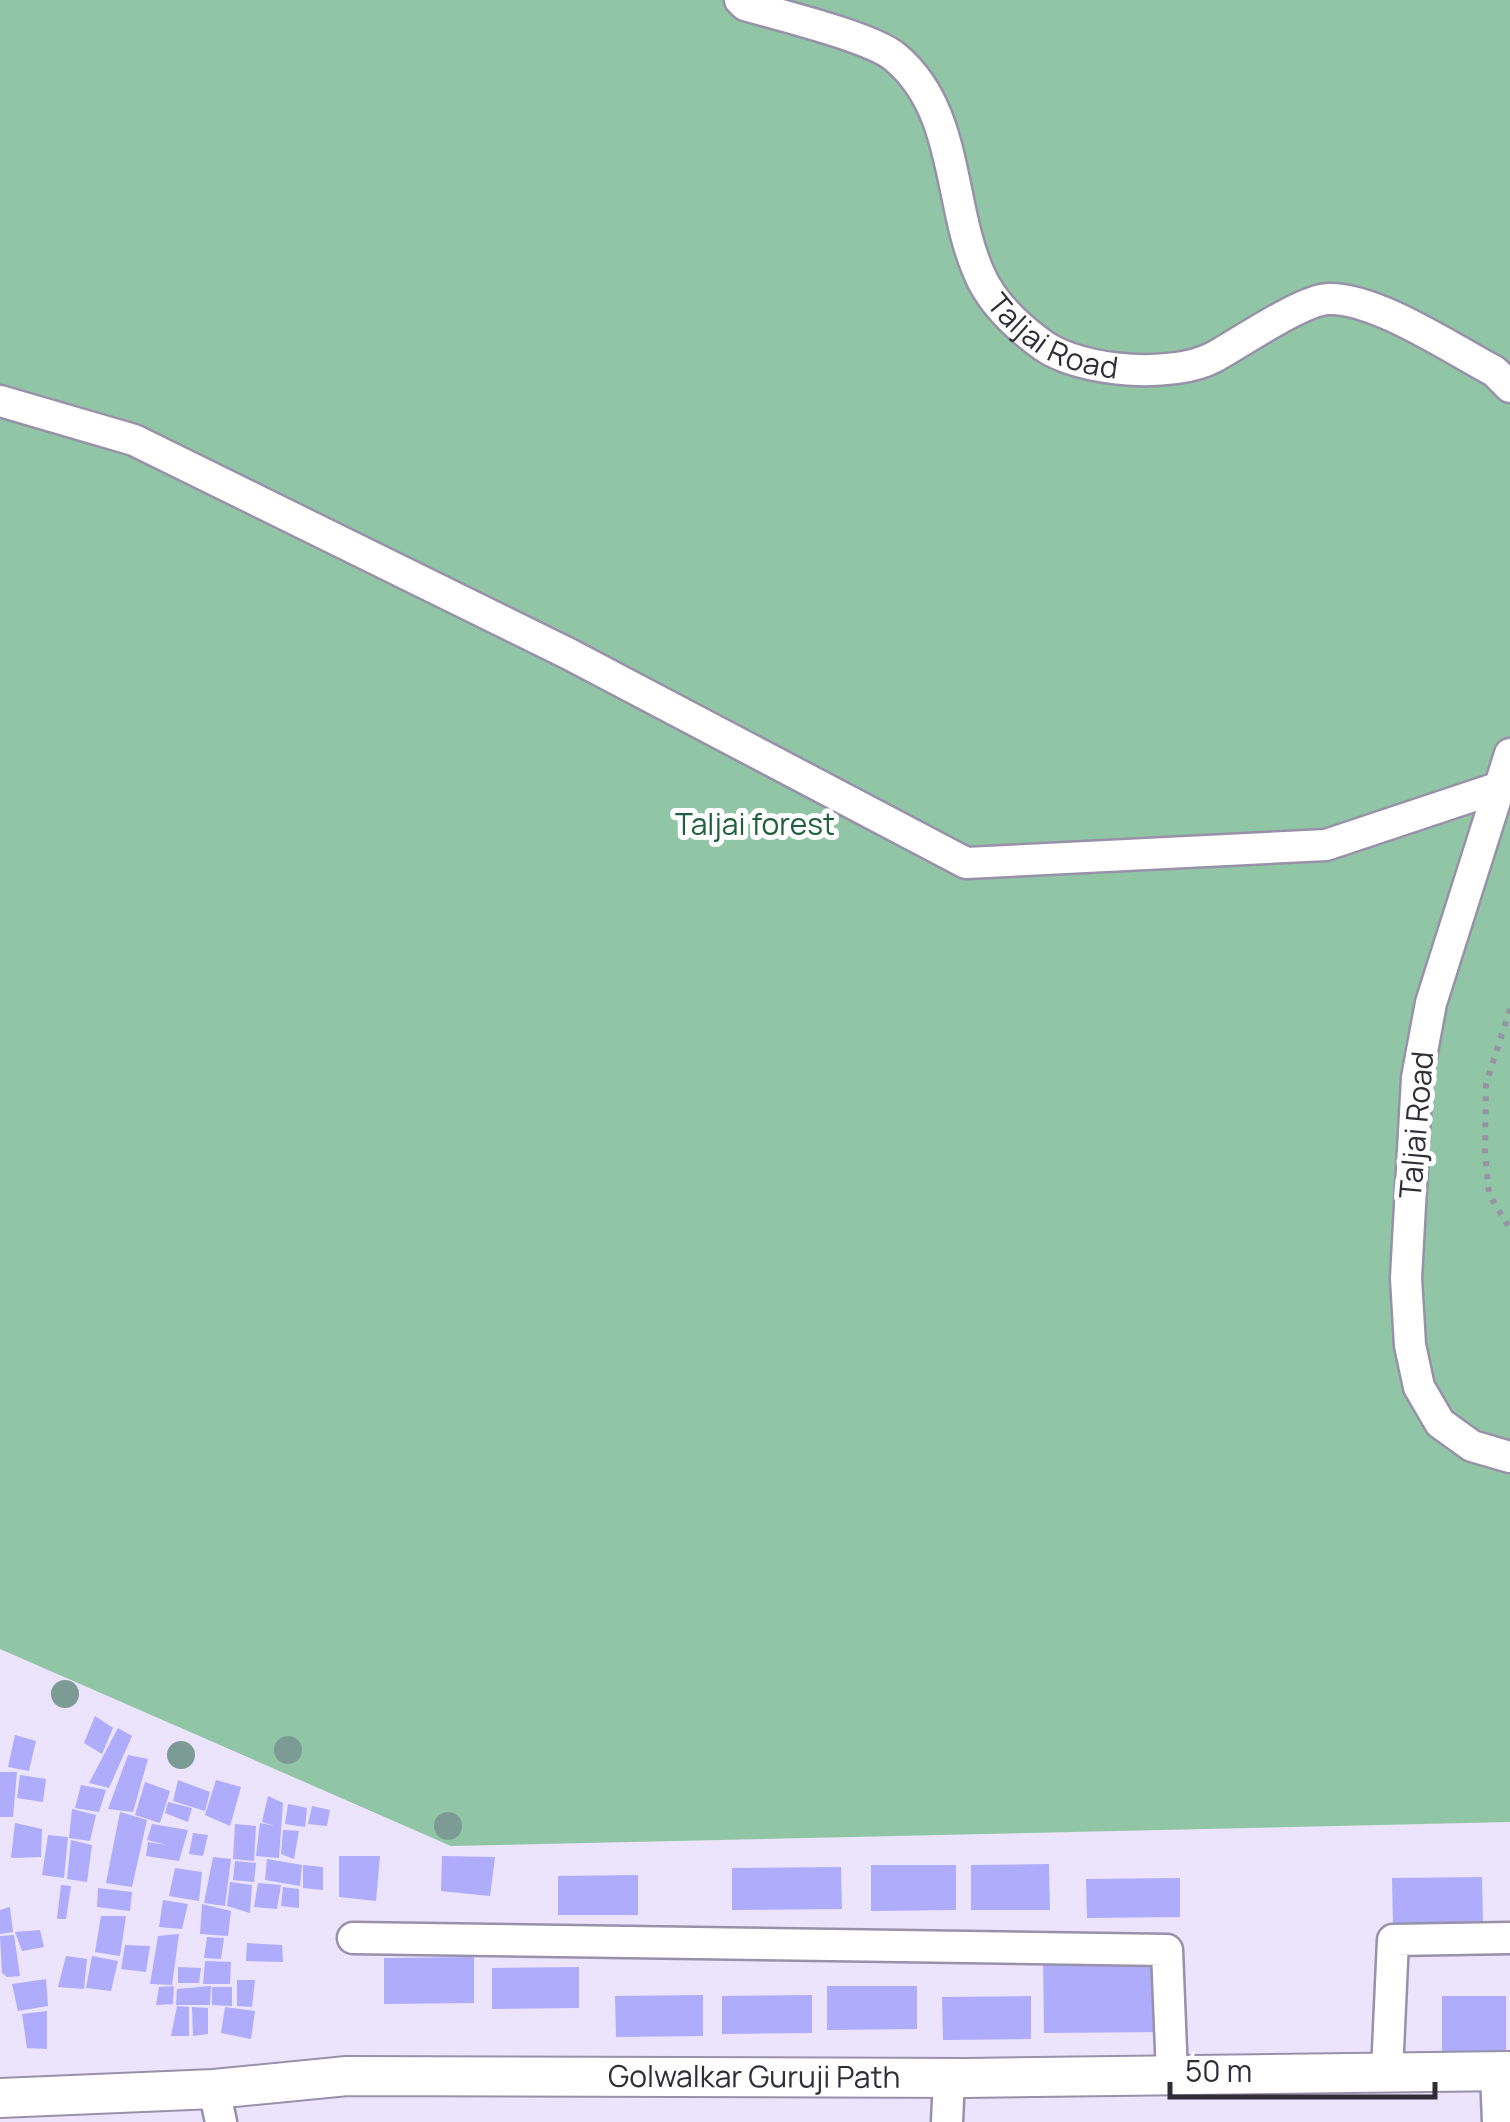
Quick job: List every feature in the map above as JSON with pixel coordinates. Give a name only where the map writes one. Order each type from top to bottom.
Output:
[{"type":"street","name":"Taljai Road","points":[[740,0],[894,56],[925,92],[946,144],[962,223],[980,276],[1002,309],[1047,348],[1096,366],[1157,370],[1208,360],[1279,319],[1326,299],[1369,306],[1494,371],[1510,388]]},
{"type":"street","points":[[0,401],[134,440],[569,654],[966,863],[1326,845],[1500,787]]},
{"type":"street","name":"Taljai Road","points":[[1510,754],[1428,1022],[1417,1078],[1406,1278],[1410,1344],[1419,1387],[1440,1423],[1472,1446],[1510,1457]]},
{"type":"street","points":[[353,1938],[1167,1950],[1172,2075]]},
{"type":"street","points":[[1387,2072],[1393,1940],[1510,1938]]},
{"type":"street","points":[[1498,2122],[1503,2071]]},
{"type":"street","name":"Golwalkar Guruji Path","points":[[0,2098],[218,2106],[347,2076],[948,2078],[1503,2071]]},
{"type":"street","points":[[946,2122],[948,2078]]},
{"type":"path","points":[[1510,1009],[1486,1084],[1484,1152],[1489,1194],[1510,1229]]},
{"type":"green space","name":"Taljai forest","points":[[0,0],[1510,0],[1510,1822],[451,1846],[0,1649]]},
{"type":"building","points":[[95,1716],[113,1728],[102,1754],[84,1743]]},
{"type":"building","points":[[118,1728],[132,1736],[109,1788],[89,1783]]},
{"type":"building","points":[[15,1735],[36,1741],[29,1771],[8,1767]]},
{"type":"building","points":[[128,1755],[148,1759],[133,1812],[108,1809]]},
{"type":"building","points":[[0,1772],[17,1772],[13,1817],[0,1817]]},
{"type":"building","points":[[20,1775],[46,1779],[43,1802],[17,1798]]},
{"type":"building","points":[[178,1780],[210,1792],[205,1811],[173,1801]]},
{"type":"building","points":[[216,1780],[241,1787],[230,1826],[205,1815]]},
{"type":"building","points":[[145,1782],[170,1791],[160,1823],[135,1815]]},
{"type":"building","points":[[81,1785],[106,1790],[99,1812],[75,1808]]},
{"type":"building","points":[[268,1796],[283,1803],[279,1858],[256,1856],[260,1823],[275,1826],[262,1822]]},
{"type":"building","points":[[168,1802],[192,1808],[188,1822],[165,1813]]},
{"type":"building","points":[[288,1804],[307,1808],[305,1827],[285,1824]]},
{"type":"building","points":[[312,1806],[330,1810],[327,1826],[308,1824]]},
{"type":"building","points":[[72,1809],[96,1815],[90,1841],[69,1838]]},
{"type":"building","points":[[120,1812],[147,1820],[132,1887],[106,1883]]},
{"type":"building","points":[[15,1823],[42,1829],[41,1857],[11,1858]]},
{"type":"building","points":[[152,1824],[188,1830],[179,1861],[146,1856],[148,1842],[167,1845],[147,1840]]},
{"type":"building","points":[[235,1824],[256,1826],[254,1861],[233,1859]]},
{"type":"building","points":[[283,1830],[299,1831],[294,1859],[281,1854]]},
{"type":"building","points":[[193,1833],[208,1835],[203,1856],[189,1854]]},
{"type":"building","points":[[48,1835],[68,1837],[64,1878],[42,1875]]},
{"type":"building","points":[[71,1840],[92,1845],[87,1882],[67,1879]]},
{"type":"building","points":[[339,1856],[380,1856],[376,1901],[339,1897]]},
{"type":"building","points":[[442,1856],[495,1857],[490,1896],[441,1891]]},
{"type":"building","points":[[213,1857],[231,1859],[225,1906],[204,1903]]},
{"type":"building","points":[[267,1859],[302,1865],[300,1886],[265,1880]]},
{"type":"building","points":[[235,1861],[256,1863],[254,1882],[233,1880]]},
{"type":"building","points":[[1049,1864],[1050,1910],[971,1910],[971,1865]]},
{"type":"building","points":[[303,1865],[323,1867],[323,1890],[303,1888]]},
{"type":"building","points":[[871,1865],[956,1865],[956,1910],[871,1911]]},
{"type":"building","points":[[841,1867],[842,1909],[732,1910],[732,1868]]},
{"type":"building","points":[[175,1868],[202,1872],[199,1901],[169,1896]]},
{"type":"building","points":[[638,1875],[638,1915],[558,1915],[558,1876]]},
{"type":"building","points":[[1482,1877],[1483,1923],[1393,1924],[1392,1878]]},
{"type":"building","points":[[1180,1878],[1180,1917],[1087,1918],[1086,1879]]},
{"type":"building","points":[[230,1882],[252,1885],[250,1913],[227,1906]]},
{"type":"building","points":[[258,1883],[281,1885],[277,1909],[254,1907]]},
{"type":"building","points":[[61,1885],[71,1886],[66,1919],[57,1919]]},
{"type":"building","points":[[283,1887],[299,1889],[299,1908],[281,1906]]},
{"type":"building","points":[[98,1888],[132,1892],[130,1911],[97,1907]]},
{"type":"building","points":[[163,1900],[188,1904],[182,1929],[159,1927]]},
{"type":"building","points":[[202,1904],[231,1911],[228,1936],[200,1934]]},
{"type":"building","points":[[10,1907],[13,1932],[0,1934],[0,1910]]},
{"type":"building","points":[[101,1916],[126,1916],[120,1956],[95,1952]]},
{"type":"building","points":[[40,1930],[44,1947],[22,1951],[15,1932]]},
{"type":"building","points":[[179,1934],[172,1985],[150,1984],[158,1936]]},
{"type":"building","points":[[14,1935],[20,1976],[7,1977],[2,1973],[0,1936]]},
{"type":"building","points":[[207,1937],[224,1938],[221,1959],[204,1958]]},
{"type":"building","points":[[247,1943],[282,1945],[283,1962],[246,1961]]},
{"type":"building","points":[[125,1945],[150,1946],[146,1972],[121,1969]]},
{"type":"building","points":[[66,1956],[87,1959],[84,1989],[58,1987]]},
{"type":"building","points":[[92,1956],[118,1961],[111,1991],[86,1988]]},
{"type":"building","points":[[1162,1956],[1162,2032],[1044,2033],[1043,1958]]},
{"type":"building","points":[[474,1957],[474,2003],[384,2004],[384,1958]]},
{"type":"building","points":[[205,1961],[231,1962],[230,1984],[203,1984]]},
{"type":"building","points":[[178,1967],[201,1968],[199,1983],[178,1983]]},
{"type":"building","points":[[579,1967],[579,2008],[492,2009],[492,1968]]},
{"type":"building","points":[[46,1979],[48,2006],[18,2011],[12,1984]]},
{"type":"building","points":[[237,1980],[255,1980],[252,2007],[237,2006]]},
{"type":"building","points":[[174,1986],[173,2004],[156,2005],[159,1987]]},
{"type":"building","points":[[211,1986],[210,2005],[176,2005],[177,1989]]},
{"type":"building","points":[[827,1986],[917,1986],[917,2029],[827,2030]]},
{"type":"building","points":[[212,1987],[232,1987],[232,2006],[212,2005]]},
{"type":"building","points":[[703,1995],[703,2036],[616,2037],[615,1996]]},
{"type":"building","points":[[812,1995],[812,2033],[722,2034],[722,1996]]},
{"type":"building","points":[[1031,1996],[1031,2039],[943,2040],[942,1997]]},
{"type":"building","points":[[1442,1996],[1506,1996],[1506,2052],[1442,2053]]},
{"type":"building","points":[[177,2006],[189,2007],[189,2036],[171,2036]]},
{"type":"building","points":[[192,2007],[208,2008],[208,2034],[193,2036]]},
{"type":"building","points":[[225,2007],[255,2011],[251,2039],[221,2033]]},
{"type":"building","points":[[47,2011],[47,2049],[27,2048],[22,2014]]}]
